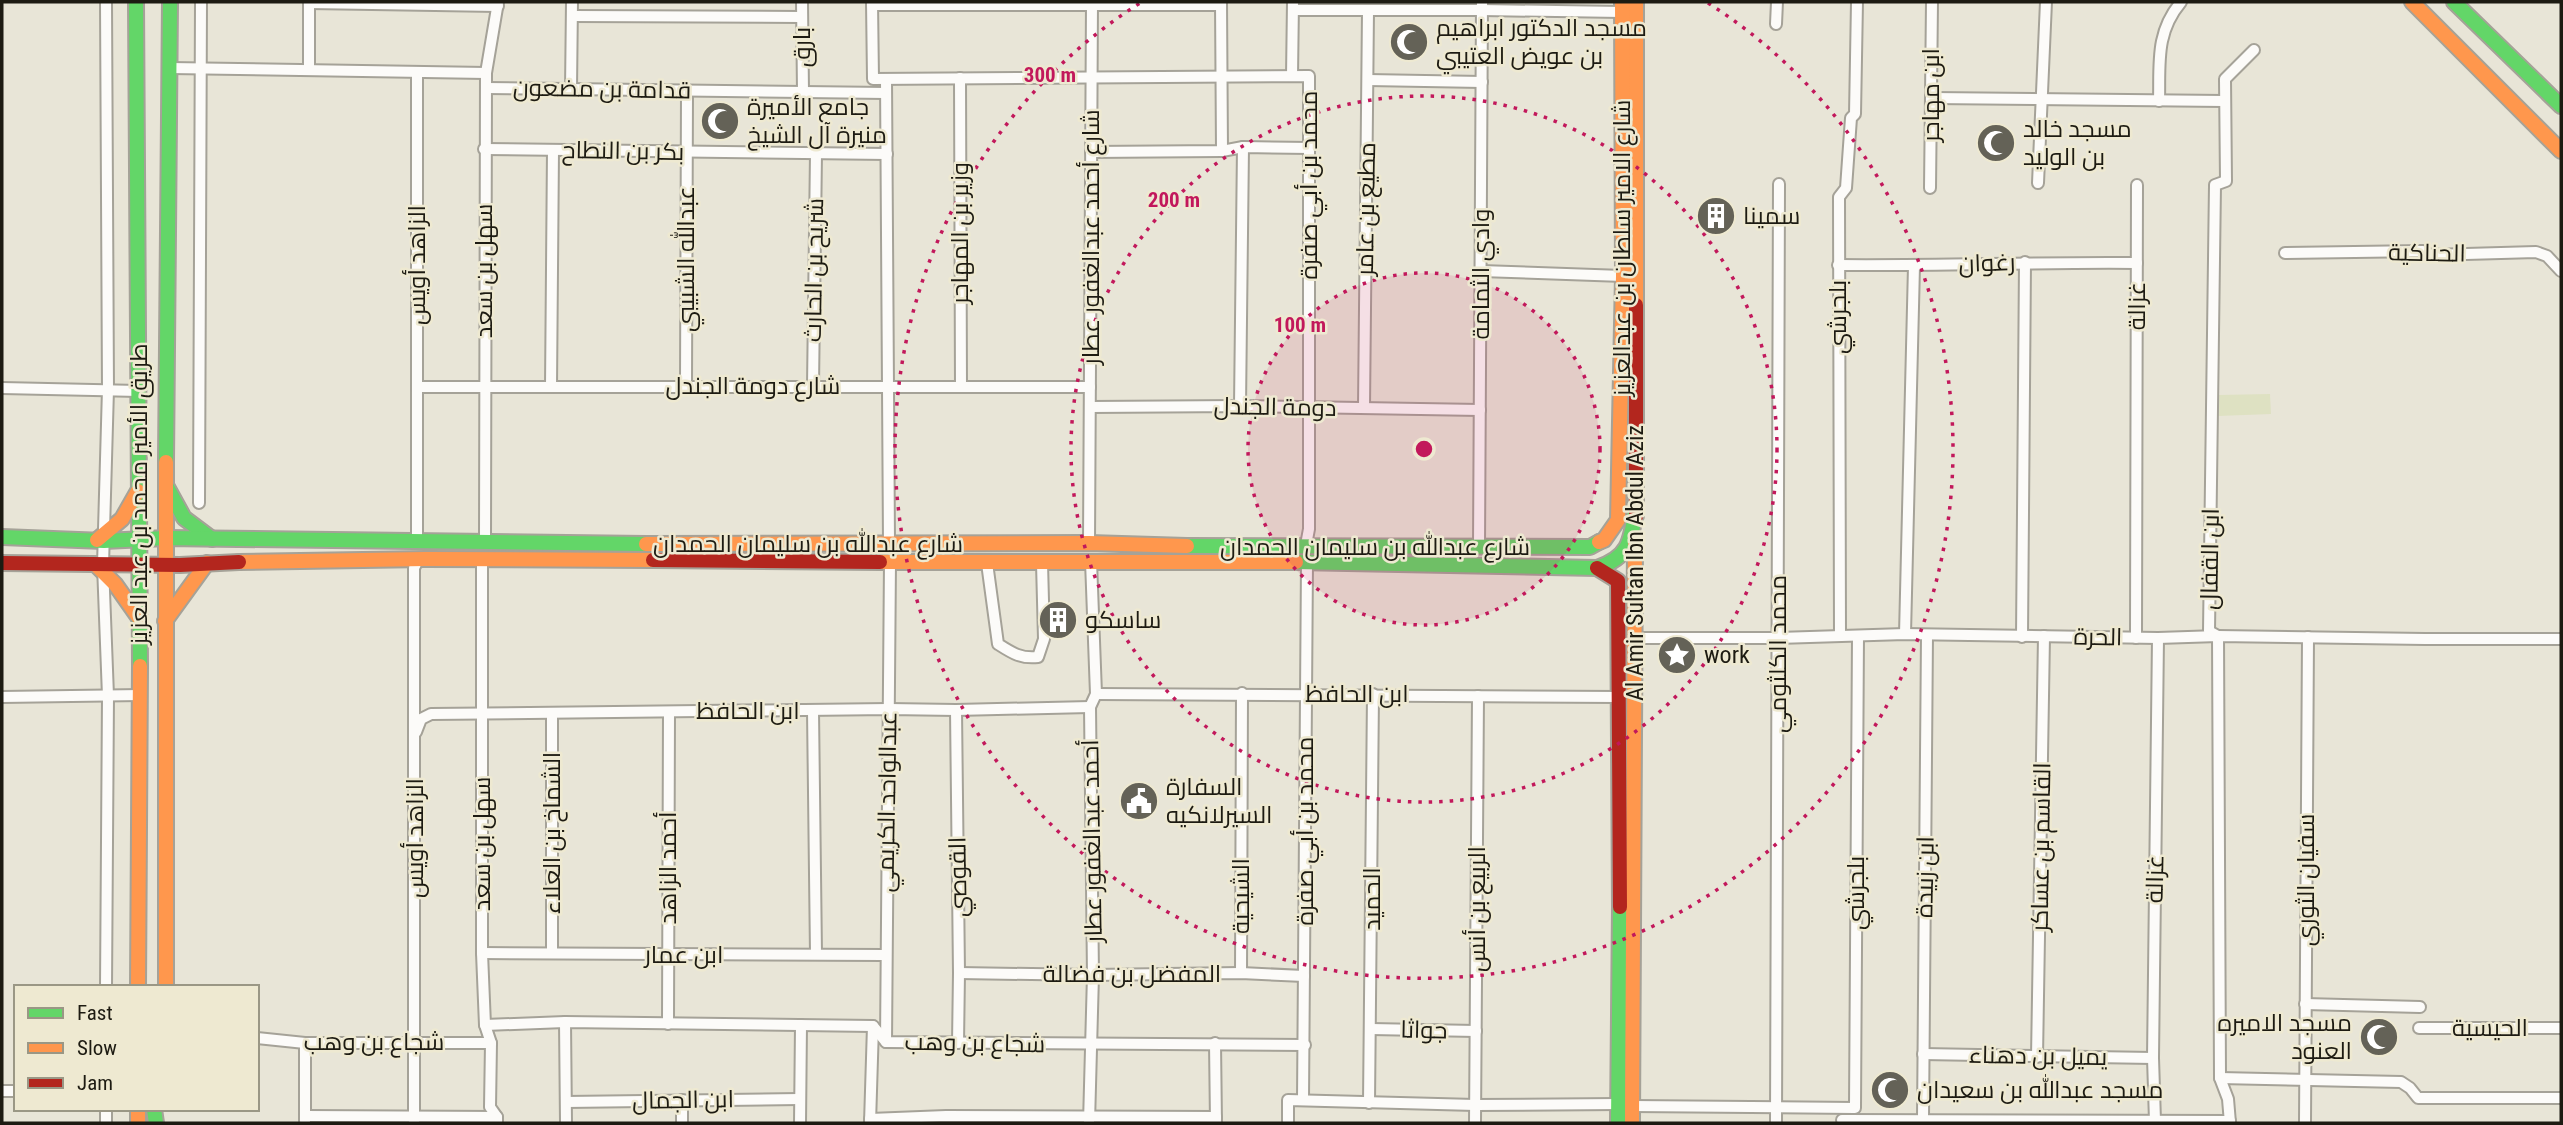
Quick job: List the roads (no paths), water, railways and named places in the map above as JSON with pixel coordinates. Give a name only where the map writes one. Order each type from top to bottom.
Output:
[{"type":"street","points":[[106,2],[108,389],[101,568],[108,696],[106,985]]},
{"type":"street","name":"طريق الأمير محمد بن عبد العزيز","points":[[136,2],[141,695],[138,985]]},
{"type":"street","name":"طريق الأمير محمد بن عبد العزيز","points":[[166,985],[165,621],[172,564],[166,538],[170,2]]},
{"type":"street","points":[[199,503],[201,2]]},
{"type":"street","points":[[571,89],[572,2]]},
{"type":"street","name":"بارق","points":[[802,2],[803,92]]},
{"type":"street","name":"Al Amir Sultan Ibn Abdul Aziz","points":[[1618,1123],[1625,1105],[1634,638],[1636,2]]},
{"type":"street","points":[[1776,24],[1777,2]]},
{"type":"street","name":"بلجرشي","points":[[1840,636],[1839,197],[1846,188],[1851,118],[1855,114],[1857,2]]},
{"type":"street","name":"ابن مهاجر","points":[[1930,188],[1931,2]]},
{"type":"street","points":[[2038,183],[2046,2]]},
{"type":"street","points":[[2160,101],[2161,37],[2170,15],[2180,2]]},
{"type":"street","points":[[2412,2],[2561,151]]},
{"type":"street","points":[[2454,2],[2561,106]]},
{"type":"street","points":[[309,70],[309,3],[498,4]]},
{"type":"street","name":"شارع أحمد عبدالغفور عطار","points":[[1090,387],[1092,3]]},
{"type":"street","points":[[1222,151],[1221,76],[1221,3],[872,4],[873,79],[1221,76],[1292,76]]},
{"type":"street","name":"سهل بن سعد","points":[[485,541],[484,149],[486,73],[498,4]]},
{"type":"street","points":[[1293,6],[1368,10],[1482,6],[1622,7]]},
{"type":"street","name":"محمد بن أبي صفرة","points":[[1293,6],[1292,76],[1309,76],[1309,529],[1306,545]]},
{"type":"street","name":"وادي الثمامة","points":[[1479,547],[1482,6]]},
{"type":"street","name":"شارع الامير سلطان بن عبدالعزيز","points":[[1590,547],[1605,540],[1618,520],[1623,276],[1622,7]]},
{"type":"street","name":"مطيع بن عامر","points":[[1364,408],[1368,10]]},
{"type":"street","points":[[572,16],[802,17]]},
{"type":"street","name":"ابن القفال","points":[[2230,1122],[2228,1099],[2220,1079],[2218,636],[2209,631],[2215,185],[2227,181],[2225,79],[2254,50]]},
{"type":"street","name":"قدامة بن مضعون","points":[[170,68],[486,73]]},
{"type":"street","name":"الزاهد أويس","points":[[417,72],[417,542]]},
{"type":"street","name":"وزير بن المهاجر","points":[[960,78],[961,387]]},
{"type":"street","points":[[886,79],[888,544]]},
{"type":"street","points":[[1368,80],[1482,82]]},
{"type":"street","name":"قدامة بن مضعون","points":[[486,88],[886,93]]},
{"type":"street","name":"عبدالله الشبيبي","points":[[686,385],[687,90]]},
{"type":"street","points":[[1932,98],[2224,101]]},
{"type":"street","points":[[1091,152],[1222,151],[1244,147],[1310,148]]},
{"type":"street","points":[[1240,406],[1244,147]]},
{"type":"street","name":"بكر بن النطاح","points":[[484,149],[887,154]]},
{"type":"street","points":[[551,387],[553,150]]},
{"type":"street","name":"شريح بن الحارث","points":[[813,386],[816,153]]},
{"type":"street","name":"محمد الكلثومي","points":[[1776,1123],[1779,184]]},
{"type":"street","name":"غزالة","points":[[2136,638],[2137,185]]},
{"type":"street","name":"الحناكية","points":[[2285,253],[2423,251],[2431,255],[2536,252],[2547,256],[2561,271]]},
{"type":"street","points":[[2022,637],[2025,262]]},
{"type":"street","name":"رغوان","points":[[1838,265],[1914,266],[2025,262],[2137,264]]},
{"type":"street","points":[[1905,634],[1914,266]]},
{"type":"street","points":[[1481,271],[1623,276]]},
{"type":"street","name":"شارع دومة الجندل","points":[[417,387],[1090,387]]},
{"type":"street","points":[[1089,543],[1090,387]]},
{"type":"street","points":[[2,388],[139,391]]},
{"type":"street","name":"دومة الجندل","points":[[1090,407],[1240,406],[1480,410]]},
{"type":"street","points":[[167,487],[184,518],[214,540]]},
{"type":"street","points":[[102,538],[122,519],[139,490]]},
{"type":"street","points":[[1597,568],[1619,557],[1630,541],[1636,507]]},
{"type":"street","name":"Al Amir Sultan Ibn Abdul Aziz","points":[[1618,520],[1625,1105],[1632,1123]]},
{"type":"street","name":"شارع عبدالله بن سليمان الحمدان","points":[[2,537],[580,544],[1605,546],[1619,557]]},
{"type":"street","points":[[1590,547],[1606,554],[1606,561],[1597,568]]},
{"type":"street","points":[[1619,557],[1632,567],[1634,578]]},
{"type":"street","name":"الزاهد أويس","points":[[414,1121],[414,569],[417,562],[425,559]]},
{"type":"street","name":"شارع عبدالله بن سليمان الحمدان","points":[[2,563],[101,568],[139,564],[279,560],[1091,561],[1597,568]]},
{"type":"street","name":"سهل بن سعد","points":[[482,561],[482,953],[485,1025],[491,1043],[490,1107],[497,1120]]},
{"type":"street","name":"أحمد عبدالغفور عطار","points":[[1089,1120],[1093,975],[1090,707],[1096,694],[1091,561]]},
{"type":"street","name":"عبدالواحد الكريمي","points":[[886,1042],[890,562]]},
{"type":"street","points":[[987,562],[998,644],[1014,655],[1027,658],[1038,657],[1044,639],[1042,563]]},
{"type":"street","name":"محمد بن أبي صفرة","points":[[1303,1100],[1307,562]]},
{"type":"street","points":[[165,621],[207,563]]},
{"type":"street","points":[[101,568],[139,618]]},
{"type":"street","name":"Al Amir Sultan Ibn Abdul Aziz","points":[[1597,568],[1618,581]]},
{"type":"street","name":"الحرة","points":[[1634,638],[1778,638],[1905,634],[2136,638],[2218,636],[2561,639]]},
{"type":"street","name":"ابن زبيدة","points":[[1923,1119],[1927,635]]},
{"type":"street","name":"بلجرشي","points":[[1841,1107],[1855,1108],[1858,636]]},
{"type":"street","name":"القاسم بن عساكر","points":[[2037,1057],[2044,636]]},
{"type":"street","name":"سفيان الثوري","points":[[2305,1123],[2308,637]]},
{"type":"street","name":"غزالة","points":[[2155,1121],[2152,1058],[2158,638]]},
{"type":"street","name":"الشيحية","points":[[1241,973],[1242,693]]},
{"type":"street","name":"ابن الحافظ","points":[[1096,694],[1619,697]]},
{"type":"street","name":"الحميد","points":[[1369,1103],[1373,694]]},
{"type":"street","points":[[2,697],[141,695]]},
{"type":"street","name":"الربيع بن أنس","points":[[1475,1123],[1478,696]]},
{"type":"street","name":"ابن الحافظ","points":[[416,732],[421,719],[432,714],[1090,707]]},
{"type":"street","name":"القوصي","points":[[956,710],[958,1044]]},
{"type":"street","points":[[813,711],[816,954]]},
{"type":"street","name":"أحمد الزاهد","points":[[668,1024],[669,712]]},
{"type":"street","name":"الشماخ بن العلاء","points":[[552,714],[552,953]]},
{"type":"street","name":"ابن عمار","points":[[482,953],[885,955]]},
{"type":"street","name":"المفضل بن فضالة","points":[[959,973],[1241,973],[1304,976]]},
{"type":"street","name":"الحيسية","points":[[2305,1004],[2420,1007]]},
{"type":"street","points":[[565,1022],[566,1123]]},
{"type":"street","name":"شجاع بن وهب","points":[[485,1025],[565,1022],[873,1026],[886,1042],[1305,1045]]},
{"type":"street","points":[[800,1123],[801,1025]]},
{"type":"street","points":[[873,1026],[870,1121],[1216,1120],[1215,1043]]},
{"type":"street","name":"الحيسية","points":[[2419,1028],[2561,1028]]},
{"type":"street","name":"جواثا","points":[[1371,1029],[1476,1031]]},
{"type":"street","name":"شجاع بن وهب","points":[[259,1038],[305,1043],[491,1043]]},
{"type":"street","points":[[305,1043],[305,1120],[497,1120]]},
{"type":"street","name":"يميل بن دهناء","points":[[1923,1054],[2152,1058]]},
{"type":"street","points":[[2220,1079],[2401,1082],[2418,1098],[2561,1098]]},
{"type":"street","name":"ابن الجمال","points":[[566,1102],[800,1099]]},
{"type":"street","points":[[682,1100],[682,1123]]},
{"type":"street","points":[[1288,1123],[1288,1100],[1475,1105],[1841,1107],[1842,1122],[1923,1119],[2230,1122]]},
{"type":"place","name":"مسجد الدكتور ابراهيم بن عويض العتيبي","points":[[1409,42]]},
{"type":"place","name":"جامع الأميرة منيرة آل الشيخ","points":[[720,121]]},
{"type":"place","name":"مسجد خالد بن الوليد","points":[[1996,143]]},
{"type":"place","name":"سمينا","points":[[1716,216]]},
{"type":"place","name":"ساسكو","points":[[1058,620]]},
{"type":"place","name":"work","points":[[1677,655]]},
{"type":"place","name":"السفارة السيرلانكيه","points":[[1139,801]]},
{"type":"place","name":"مسجد الاميره العنود","points":[[2379,1037]]},
{"type":"place","name":"مسجد عبدالله بن سعيدان","points":[[1890,1090]]}]
